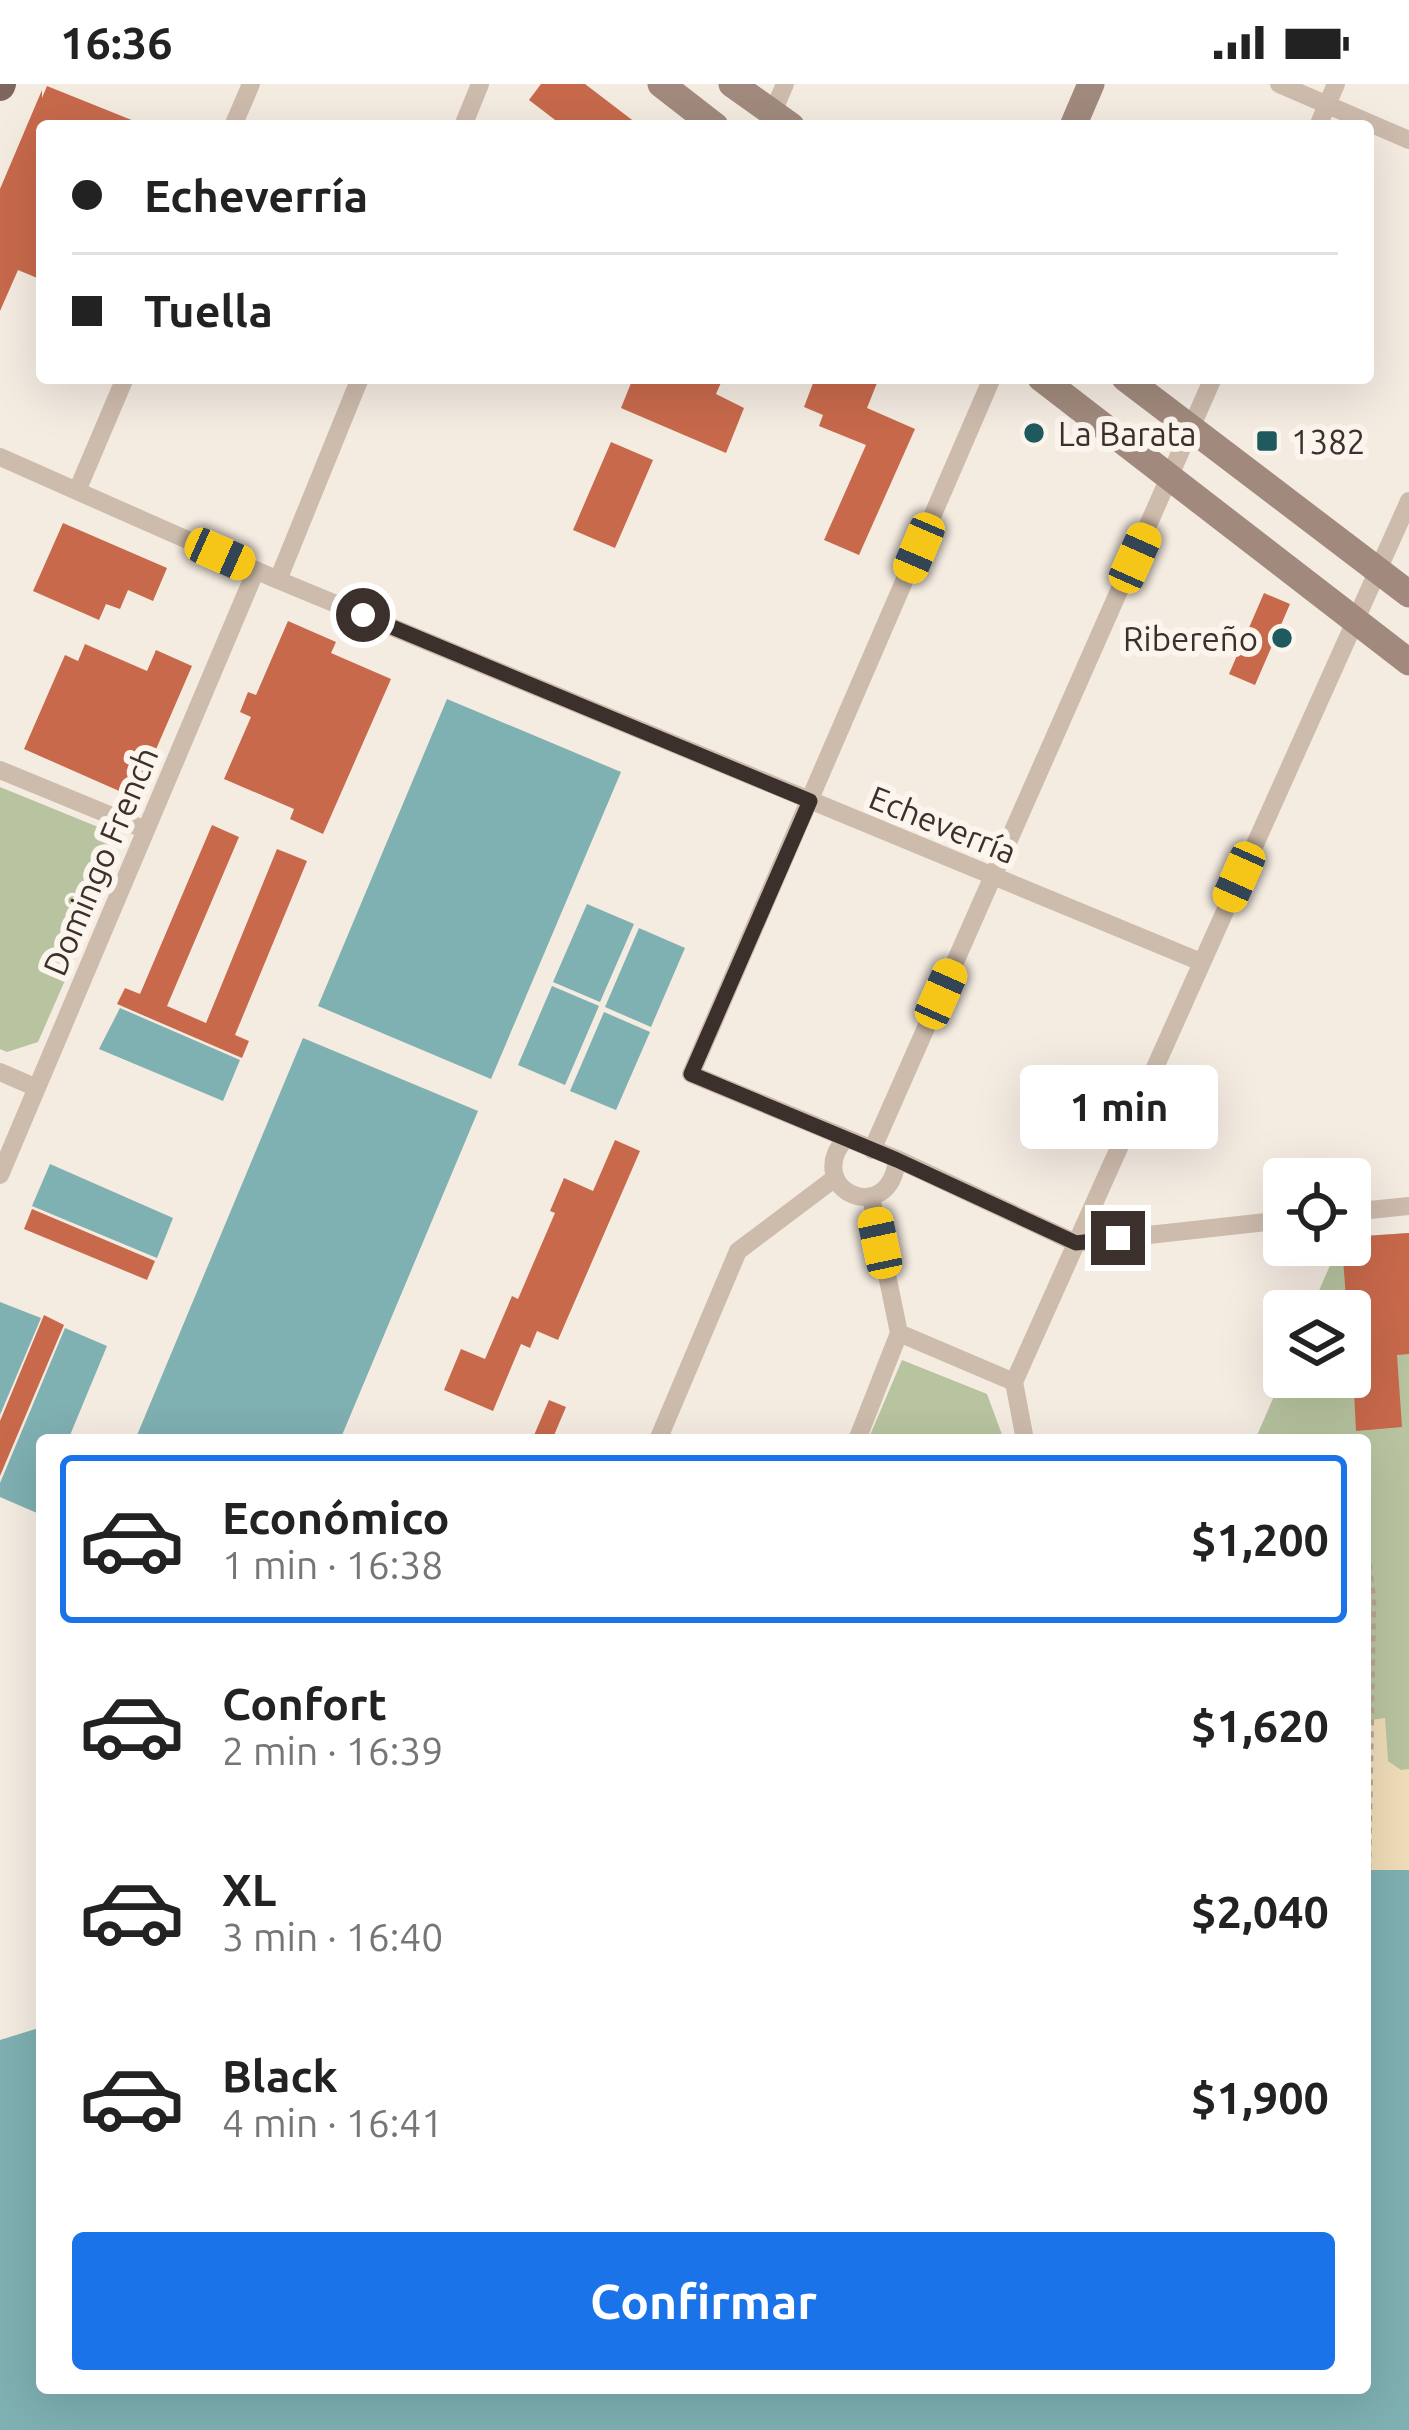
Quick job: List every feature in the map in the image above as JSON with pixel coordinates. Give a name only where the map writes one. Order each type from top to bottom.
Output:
[{"type":"main road","points":[[661,84],[707,120]]},
{"type":"main road","points":[[732,84],[775,120]]},
{"type":"main road","points":[[1076,120],[1091,84]]},
{"type":"main road","points":[[1049,384],[1409,662]]},
{"type":"main road","points":[[1133,384],[1409,594]]},
{"type":"street","points":[[236,120],[251,84]]},
{"type":"street","points":[[465,120],[480,84]]},
{"type":"street","points":[[777,120],[785,84]]},
{"type":"street","points":[[1279,84],[1362,120]]},
{"type":"street","points":[[1321,120],[1336,84]]},
{"type":"street","points":[[1374,125],[1409,140]]},
{"type":"street","points":[[77,491],[122,384]]},
{"type":"street","points":[[278,580],[358,384]]},
{"type":"street","points":[[989,384],[691,1074],[897,1160],[1076,1243],[1263,1222]]},
{"type":"street","points":[[872,1150],[1210,384]]},
{"type":"street","name":"Echeverría","points":[[0,457],[278,580],[1201,962]]},
{"type":"street","points":[[1024,1434],[1014,1382],[1409,501]]},
{"type":"street","name":"Domingo French","points":[[0,1175],[256,570]]},
{"type":"street","points":[[0,770],[146,830]]},
{"type":"street","points":[[0,1072],[37,1088]]},
{"type":"street","points":[[845,1138],[836,1150],[835,1178],[849,1194],[871,1197],[886,1190],[895,1176],[897,1160]]},
{"type":"street","points":[[661,1434],[738,1251],[835,1178]]},
{"type":"street","points":[[1371,1210],[1404,1206],[1409,1185]]},
{"type":"street","points":[[858,1434],[899,1333],[871,1197]]},
{"type":"street","points":[[899,1333],[1014,1382]]},
{"type":"path","points":[[1371,1575],[1371,1676]]},
{"type":"green space","points":[[0,787],[103,829],[115,866],[38,1042],[7,1052],[0,1049]]},
{"type":"green space","points":[[1409,1233],[1409,1870],[1371,1870],[1371,1434],[1258,1434],[1273,1398],[1371,1398],[1371,1290],[1319,1290],[1330,1266],[1371,1266],[1371,1236]]},
{"type":"green space","points":[[902,1360],[987,1394],[1002,1434],[871,1434]]},
{"type":"sand","points":[[1385,1718],[1388,1761],[1401,1770],[1409,1769],[1409,1870],[1371,1870],[1371,1720]]},
{"type":"water","points":[[447,699],[621,772],[491,1079],[318,1006]]},
{"type":"water","points":[[587,904],[634,924],[600,1002],[553,982]]},
{"type":"water","points":[[639,928],[685,948],[651,1027],[605,1007]]},
{"type":"water","points":[[552,986],[599,1006],[565,1085],[518,1065]]},
{"type":"water","points":[[120,1008],[240,1060],[223,1101],[99,1049]]},
{"type":"water","points":[[604,1012],[650,1032],[616,1110],[570,1091]]},
{"type":"water","points":[[303,1038],[478,1111],[343,1434],[138,1434]]},
{"type":"water","points":[[50,1164],[173,1218],[157,1258],[32,1206]]},
{"type":"water","points":[[0,1302],[41,1318],[0,1415]]},
{"type":"water","points":[[65,1328],[107,1346],[70,1434],[36,1434],[36,1513],[0,1497],[0,1483]]},
{"type":"water","points":[[1371,1870],[1409,1870],[1409,2430],[0,2430],[0,2040],[36,2029],[36,2394],[1371,2394]]},
{"type":"building","points":[[541,84],[585,84],[632,120],[555,120],[529,100]]},
{"type":"building","points":[[47,86],[132,120],[36,120],[36,278],[18,270],[0,311],[0,189],[42,90],[42,98]]},
{"type":"building","points":[[631,384],[720,384],[716,394],[744,408],[726,453],[621,408]]},
{"type":"building","points":[[813,384],[877,384],[867,408],[915,429],[859,555],[824,540],[866,445],[819,426],[823,415],[804,407]]},
{"type":"building","points":[[611,442],[653,460],[615,548],[573,530]]},
{"type":"building","points":[[63,523],[167,568],[153,601],[128,590],[120,609],[106,604],[99,620],[33,591]]},
{"type":"building","points":[[1264,593],[1290,604],[1255,685],[1229,674]]},
{"type":"building","points":[[288,621],[336,642],[331,653],[391,679],[323,834],[290,819],[294,809],[224,779],[251,717],[240,712],[248,692],[256,695]]},
{"type":"building","points":[[85,644],[147,671],[156,650],[192,666],[135,798],[24,749],[65,655],[78,661]]},
{"type":"building","points":[[212,825],[239,837],[167,1006],[206,1023],[277,849],[307,861],[235,1035],[249,1041],[242,1058],[117,1004],[125,988],[140,994]]},
{"type":"building","points":[[615,1140],[640,1151],[558,1340],[537,1331],[530,1348],[521,1344],[493,1411],[444,1390],[461,1349],[485,1359],[512,1296],[518,1299],[555,1213],[550,1211],[564,1178],[593,1191]]},
{"type":"building","points":[[32,1209],[155,1261],[147,1280],[24,1229]]},
{"type":"building","points":[[1409,1233],[1409,1354],[1397,1355],[1402,1427],[1356,1431],[1354,1398],[1371,1398],[1371,1290],[1345,1290],[1344,1266],[1371,1266],[1371,1236]]},
{"type":"building","points":[[44,1315],[64,1325],[0,1476],[0,1421]]},
{"type":"building","points":[[549,1400],[566,1407],[555,1434],[535,1434]]},
{"type":"place","name":"La Barata","points":[[1034,433]]},
{"type":"place","name":"1382","points":[[1267,441]]},
{"type":"place","name":"Ribereño","points":[[1282,638]]},
{"type":"route","points":[[363,615],[810,801],[691,1074],[897,1160],[1076,1243],[1118,1238]]}]
